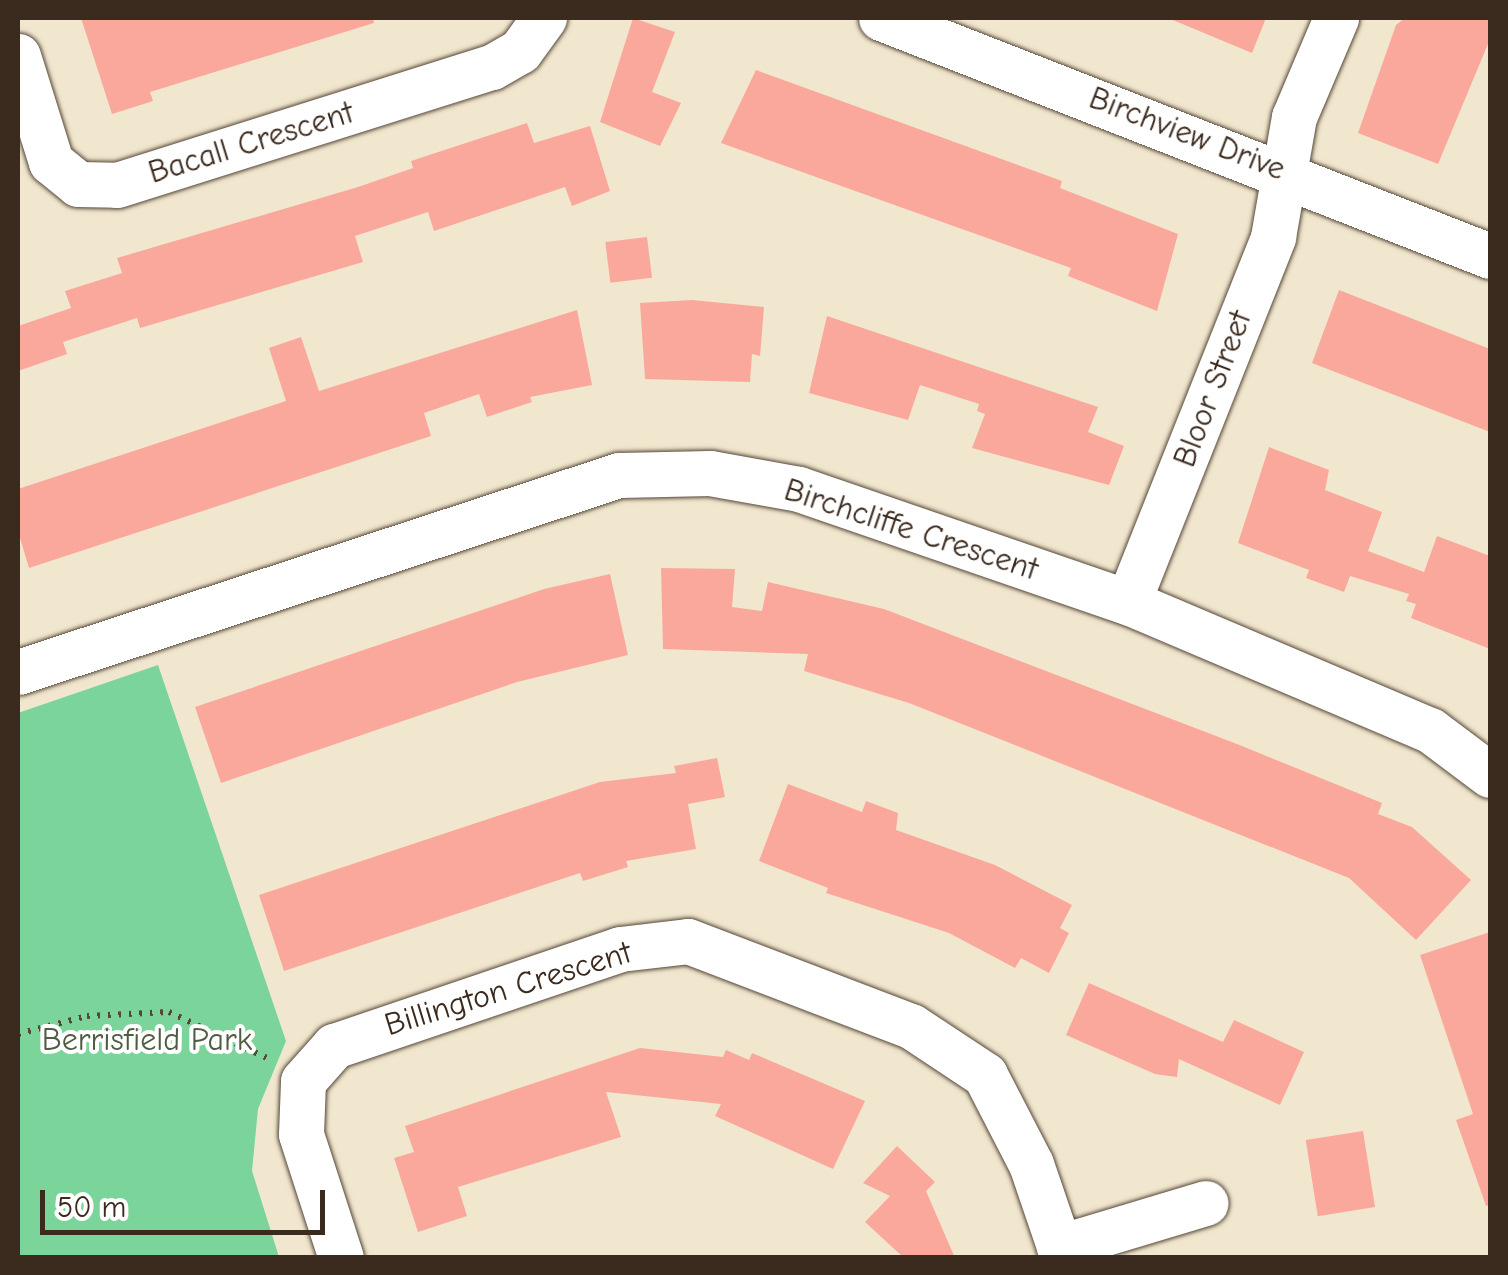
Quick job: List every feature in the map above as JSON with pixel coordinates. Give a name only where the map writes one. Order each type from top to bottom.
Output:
[{"type":"street","name":"Bacall Crescent","points":[[18,56],[51,162],[78,184],[118,185],[492,67],[520,50],[544,18]]},
{"type":"street","name":"Birchview Drive","points":[[881,18],[1288,173],[1490,256]]},
{"type":"street","name":"Bloor Street","points":[[1128,602],[1273,236],[1288,173],[1294,117],[1336,18]]},
{"type":"street","name":"Birchcliffe Crescent","points":[[18,672],[619,475],[710,473],[800,489],[1128,602],[1430,730],[1490,775]]},
{"type":"street","name":"Billington Crescent","points":[[303,1081],[334,1046],[403,1019],[620,949],[688,941],[911,1026],[985,1074],[1031,1164],[1061,1252]]},
{"type":"street","points":[[303,1081],[301,1134],[341,1258]]},
{"type":"street","points":[[1061,1252],[1206,1202]]},
{"type":"path","points":[[18,1034],[87,1016],[168,1012],[258,1052],[303,1081]]},
{"type":"green space","name":"Berrisfield Park","points":[[158,665],[286,1041],[258,1109],[252,1171],[279,1257],[18,1257],[18,713]]},
{"type":"building","points":[[81,18],[373,18],[374,23],[150,92],[153,101],[112,114]]},
{"type":"building","points":[[633,18],[675,32],[652,92],[681,103],[660,146],[600,122]]},
{"type":"building","points":[[1168,18],[1266,18],[1252,53]]},
{"type":"building","points":[[1405,18],[1490,18],[1490,39],[1438,164],[1358,133],[1396,25]]},
{"type":"building","points":[[756,70],[1062,181],[1060,188],[1178,234],[1157,311],[1068,276],[1071,268],[721,143]]},
{"type":"building","points":[[527,123],[534,143],[590,126],[610,191],[572,206],[565,187],[434,231],[428,212],[355,236],[363,262],[140,328],[137,318],[63,342],[67,354],[18,371],[18,326],[71,308],[65,291],[122,273],[117,258],[358,187],[413,168],[411,161]]},
{"type":"building","points":[[647,237],[652,278],[610,283],[605,242]]},
{"type":"building","points":[[1339,290],[1490,349],[1490,432],[1312,363]]},
{"type":"building","points":[[692,300],[764,307],[760,356],[752,354],[750,382],[645,379],[640,303]]},
{"type":"building","points":[[577,310],[592,385],[530,397],[532,402],[487,417],[479,394],[424,413],[431,436],[29,568],[18,531],[18,489],[286,401],[269,348],[301,337],[319,391]]},
{"type":"building","points":[[827,316],[1098,407],[1088,432],[1124,446],[1109,485],[972,448],[985,414],[977,411],[979,404],[920,385],[908,420],[809,393]]},
{"type":"building","points":[[1269,447],[1329,470],[1325,490],[1382,512],[1368,551],[1424,572],[1437,536],[1490,556],[1490,649],[1411,618],[1416,604],[1406,601],[1409,594],[1350,576],[1344,592],[1306,578],[1309,570],[1238,543]]},
{"type":"building","points":[[661,568],[735,569],[732,607],[762,611],[768,582],[884,609],[1237,744],[1382,803],[1378,814],[1412,827],[1471,880],[1416,940],[1349,878],[909,703],[804,671],[808,654],[663,649]]},
{"type":"building","points":[[610,574],[628,655],[517,682],[221,783],[195,707],[544,589]]},
{"type":"building","points":[[717,758],[725,797],[688,804],[696,849],[626,861],[628,867],[583,881],[580,873],[284,971],[259,895],[600,782],[676,773],[674,766]]},
{"type":"building","points":[[788,784],[862,812],[866,801],[898,813],[896,830],[995,865],[1072,905],[1060,928],[1069,933],[1049,973],[1021,958],[1015,968],[949,933],[826,893],[828,888],[759,861]]},
{"type":"building","points":[[1490,932],[1490,1205],[1486,1206],[1456,1120],[1473,1114],[1420,955]]},
{"type":"building","points":[[1089,983],[1223,1042],[1234,1020],[1304,1052],[1280,1105],[1179,1059],[1177,1077],[1155,1074],[1066,1035]]},
{"type":"building","points":[[640,1048],[723,1057],[726,1050],[749,1060],[752,1053],[865,1101],[833,1169],[715,1116],[721,1104],[606,1092],[621,1137],[458,1187],[467,1216],[418,1232],[394,1158],[414,1152],[405,1126]]},
{"type":"building","points":[[1363,1131],[1375,1207],[1318,1216],[1306,1140]]},
{"type":"building","points":[[897,1146],[935,1182],[926,1191],[955,1258],[904,1258],[865,1222],[890,1196],[863,1183]]}]
